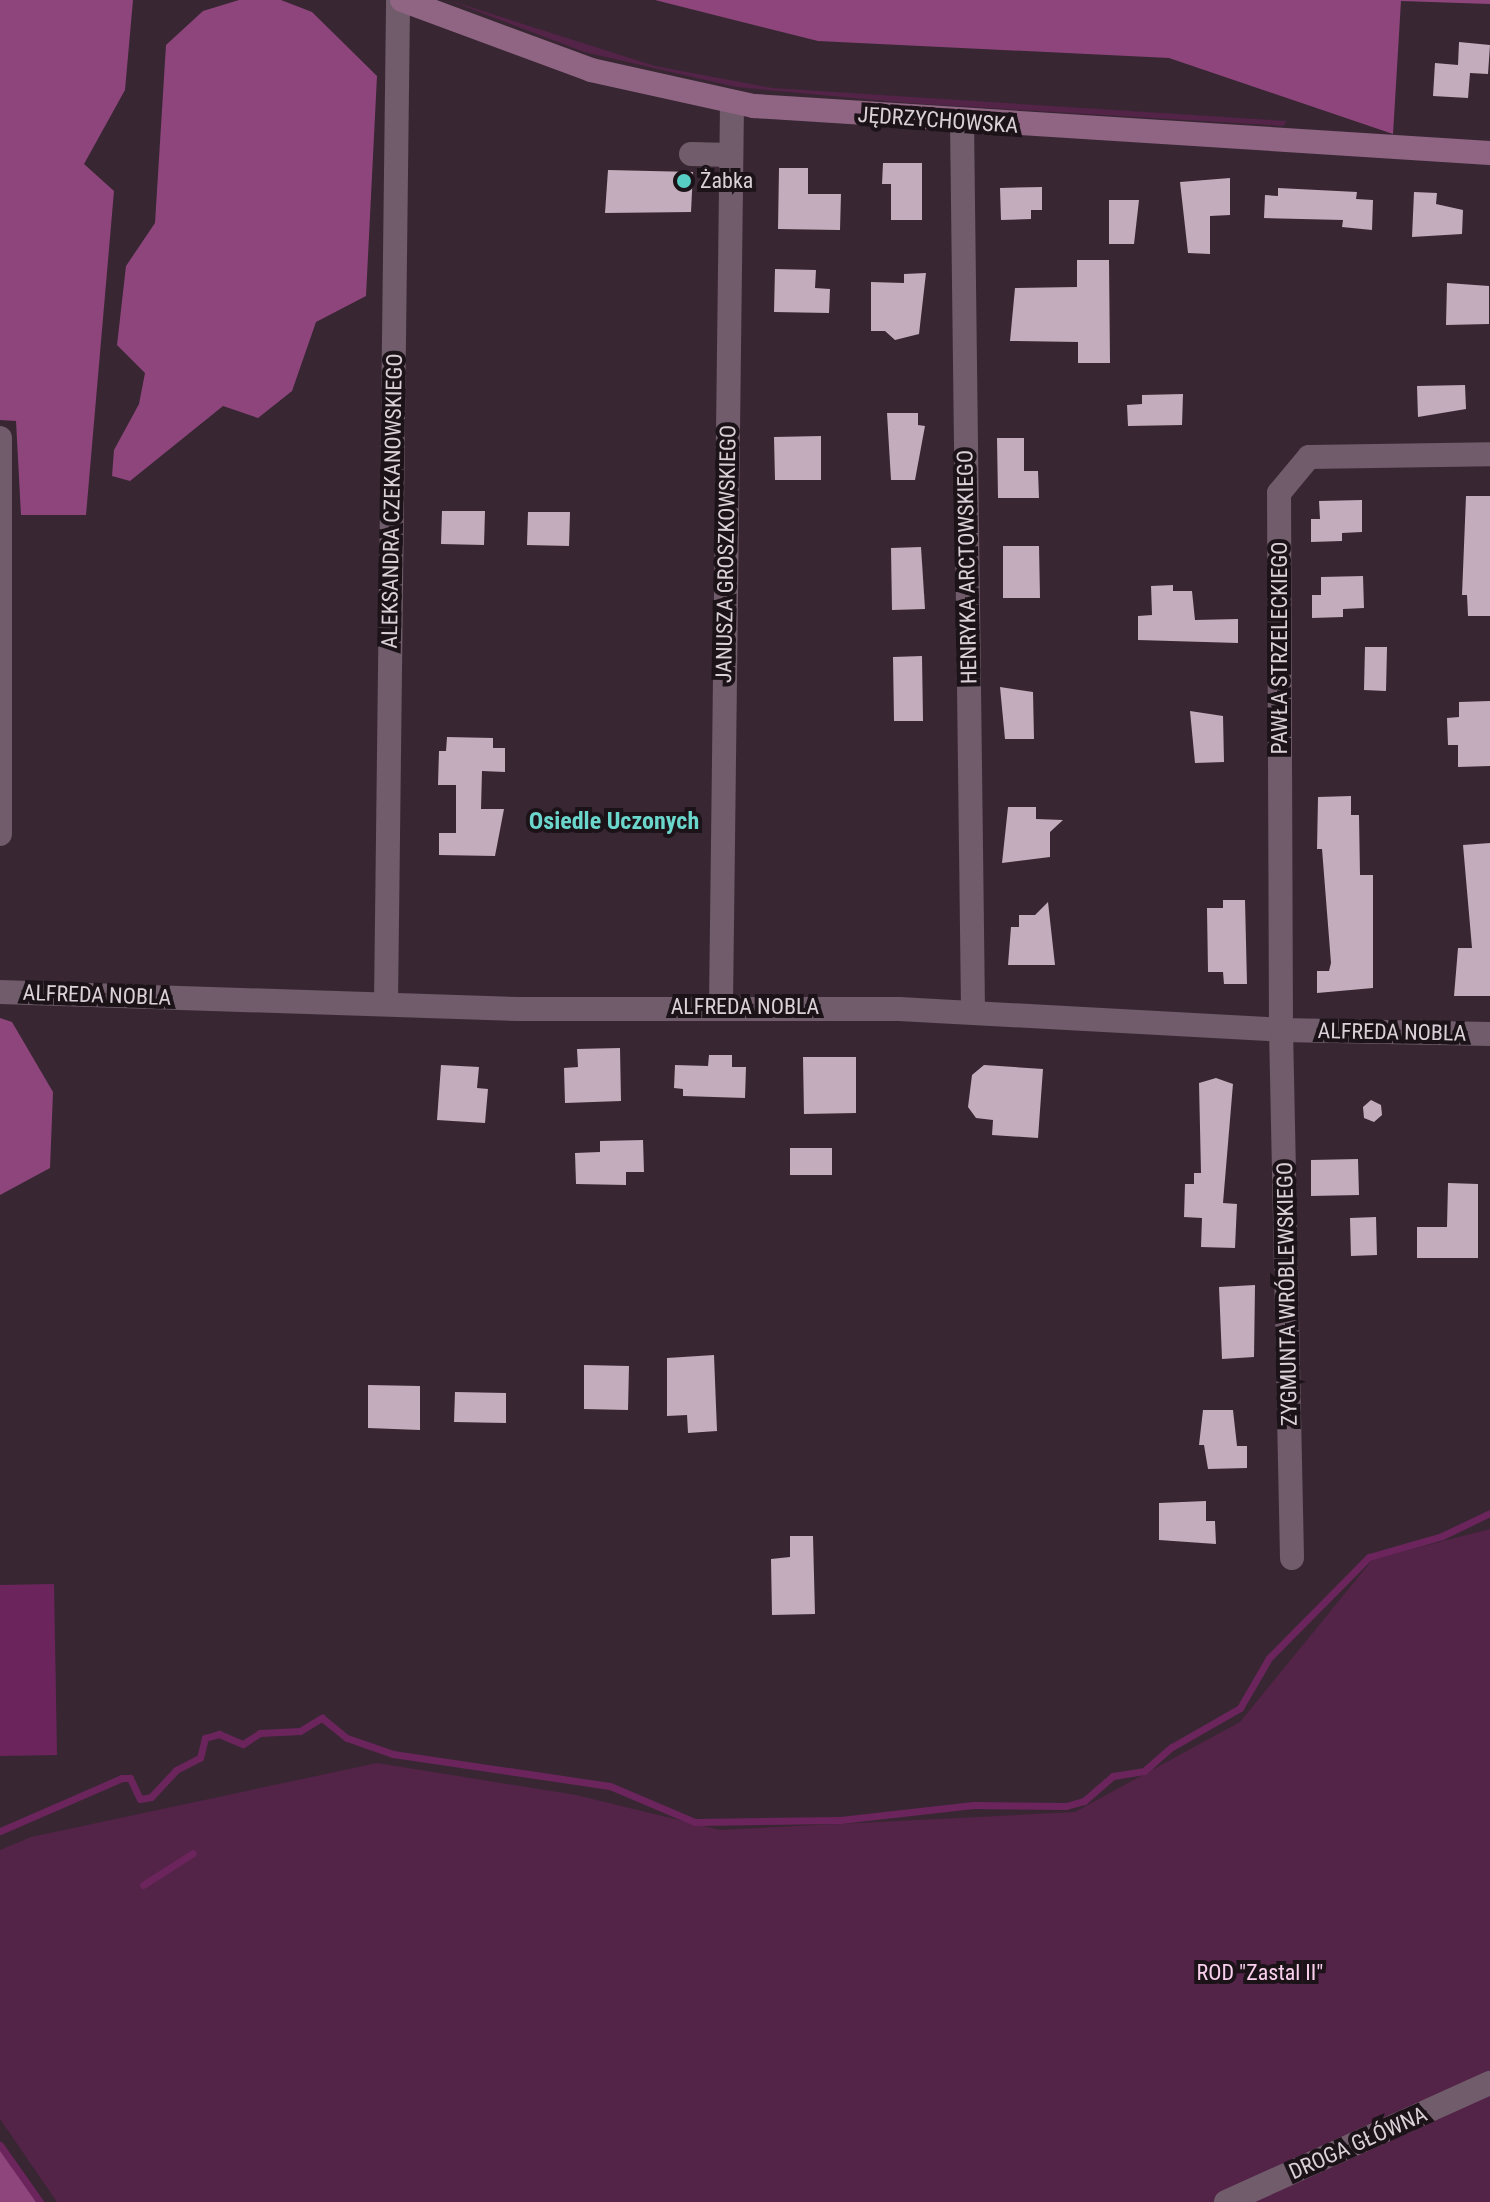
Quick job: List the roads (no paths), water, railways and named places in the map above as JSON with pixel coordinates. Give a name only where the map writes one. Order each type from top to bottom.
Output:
[{"type":"main road","name":"JĘDRZYCHOWSKA","points":[[400,0],[591,70],[732,103],[962,122],[1490,153]]},
{"type":"street","name":"ALEKSANDRA CZEKANOWSKIEGO","points":[[386,1003],[400,0]]},
{"type":"street","name":"JANUSZA GROSZKOWSKIEGO","points":[[721,1005],[732,103]]},
{"type":"street","name":"HENRYKA ARCTOWSKIEGO","points":[[962,122],[973,1012]]},
{"type":"street","points":[[691,154],[731,155]]},
{"type":"street","points":[[0,438],[0,834]]},
{"type":"street","name":"PAWŁA STRZELECKIEGO","points":[[1281,1030],[1279,493],[1309,457],[1490,454]]},
{"type":"street","name":"ALFREDA NOBLA","points":[[0,992],[519,1009],[721,1005],[973,1012],[1281,1030],[1490,1034]]},
{"type":"street","name":"ZYGMUNTA WRÓBLEWSKIEGO","points":[[1281,1030],[1292,1558]]},
{"type":"street","name":"DROGA GŁÓWNA","points":[[1226,2202],[1490,2083]]},
{"type":"waterway","points":[[0,1831],[122,1778],[130,1778],[140,1799],[151,1797],[176,1770],[200,1758],[205,1738],[219,1734],[243,1744],[260,1733],[300,1731],[322,1718],[347,1738],[393,1754],[610,1786],[695,1822],[840,1820],[973,1805],[1066,1806],[1084,1801],[1113,1776],[1144,1771],[1172,1747],[1240,1708],[1269,1658],[1369,1557],[1442,1536],[1490,1513]]},
{"type":"waterway","points":[[143,1885],[193,1853]]},
{"type":"waterway","points":[[0,2145],[40,2202]]},
{"type":"place","name":"Żabka","points":[[684,181]]},
{"type":"district","name":"Osiedle Uczonych","points":[[614,822]]},
{"type":"park label","name":"ROD \"Zastal II\"","points":[[1260,1973]]}]
